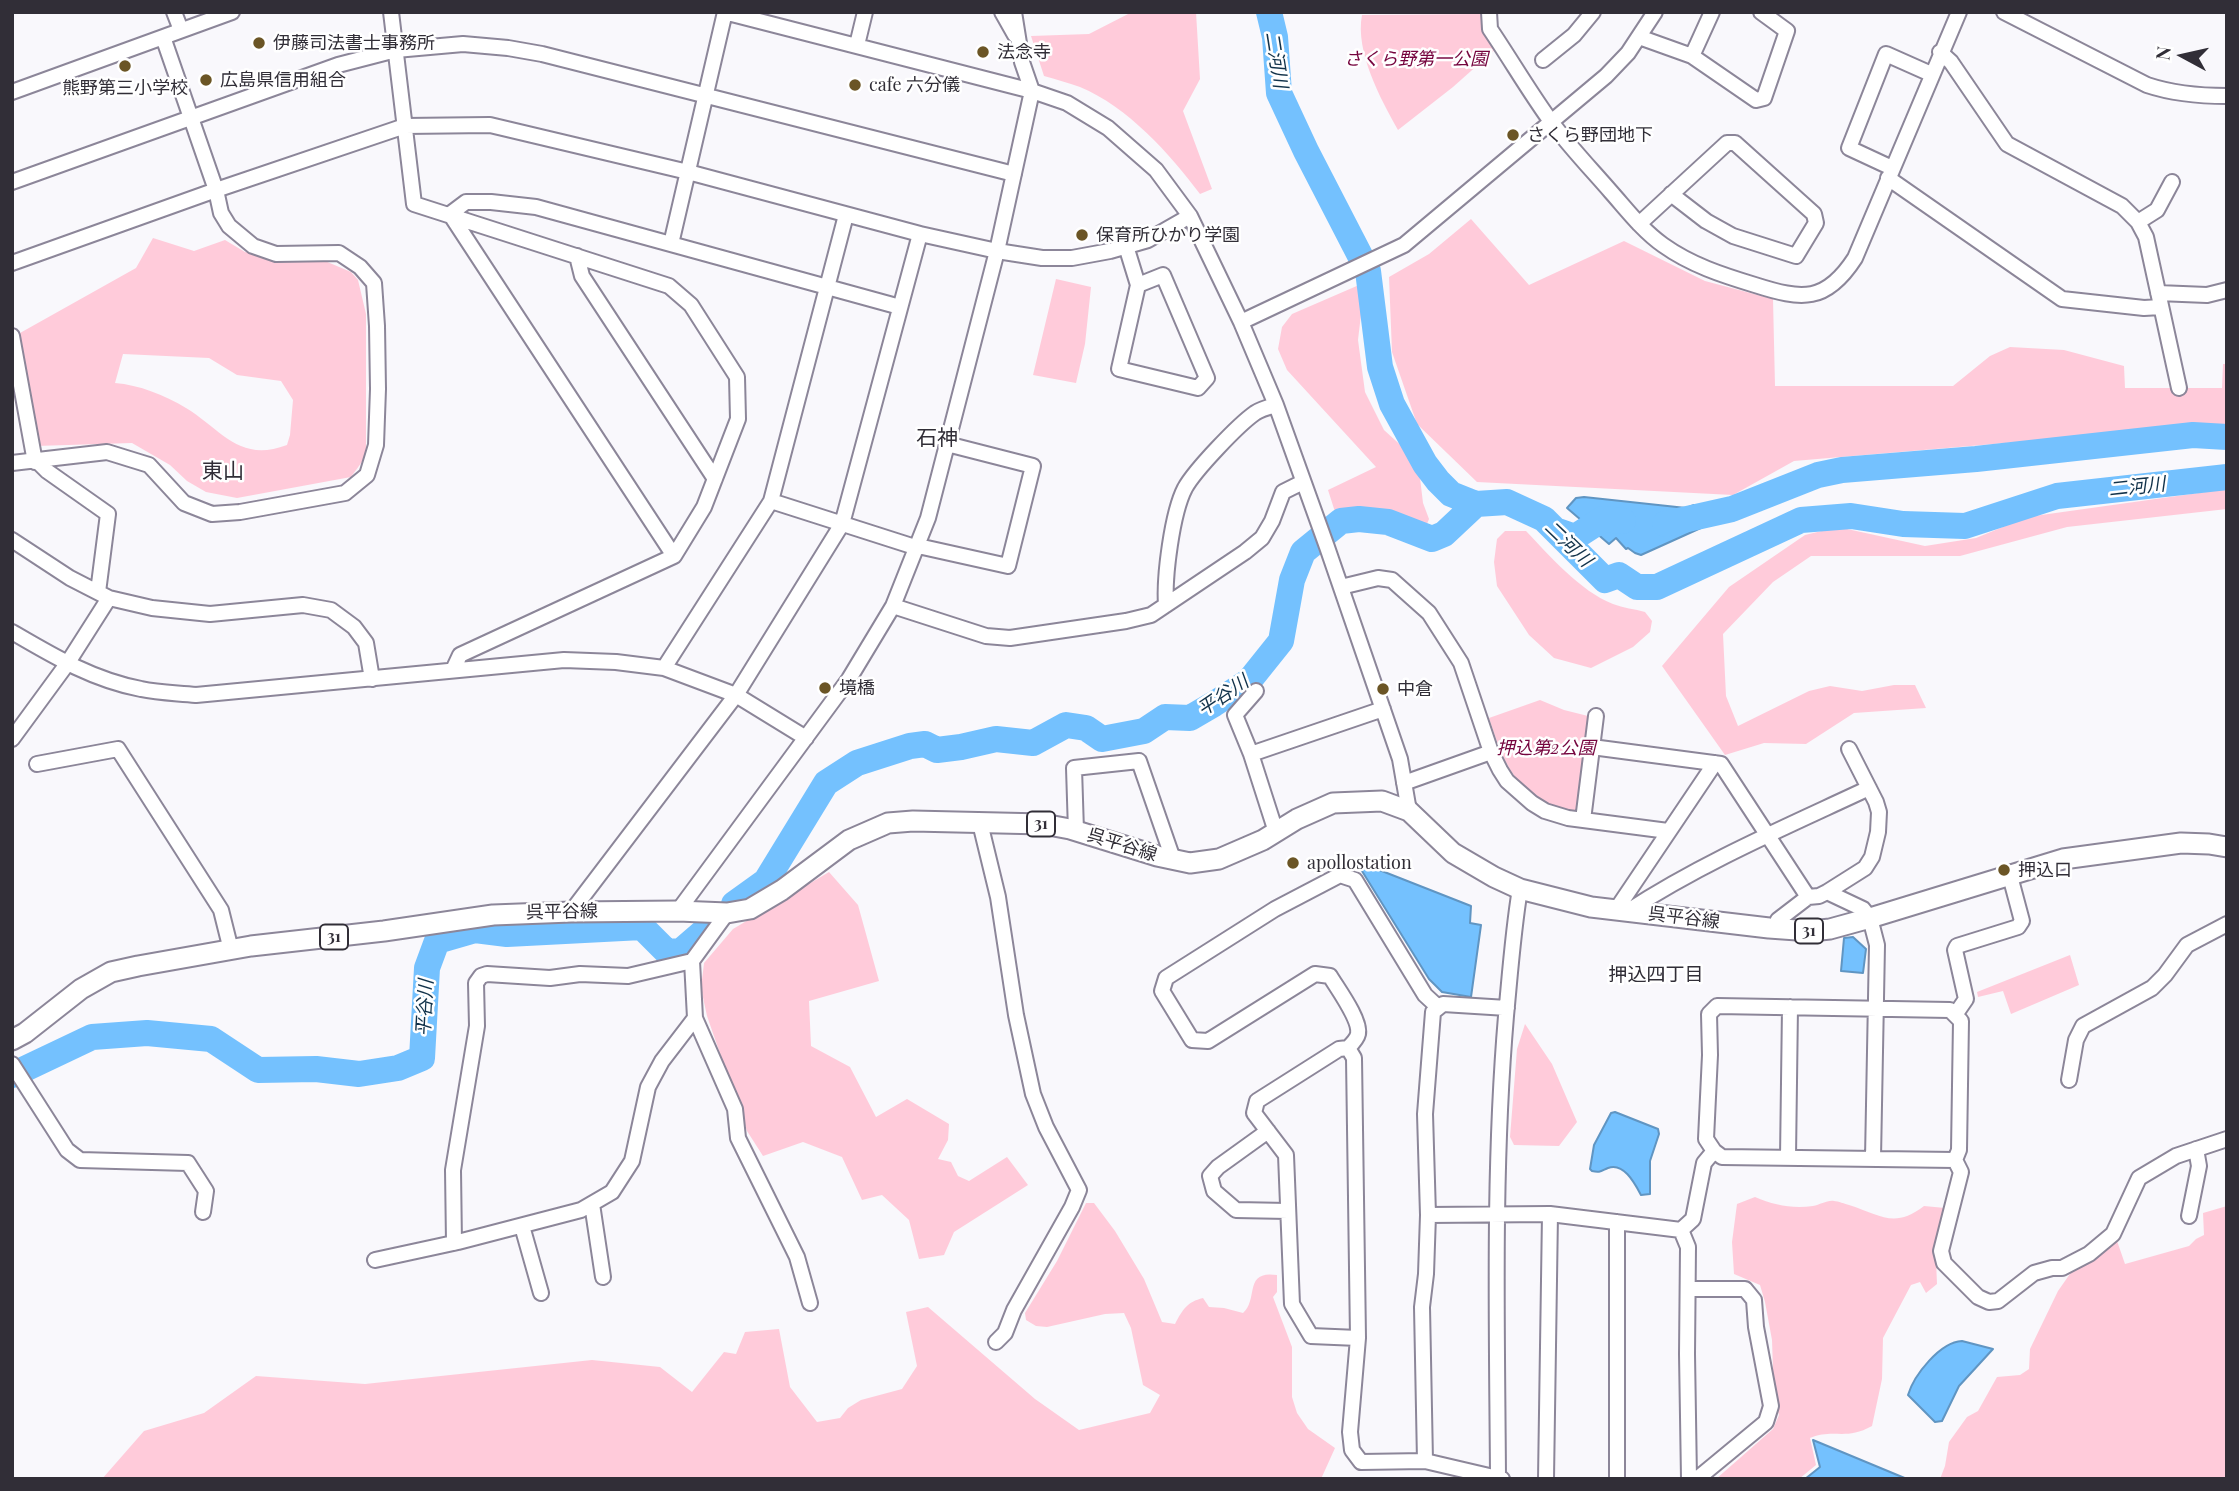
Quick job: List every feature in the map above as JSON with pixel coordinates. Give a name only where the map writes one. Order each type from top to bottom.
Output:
[{"type":"main road","name":"呉平谷線","points":[[12,1040],[25,1033],[80,989],[111,972],[231,950],[493,915],[678,911],[727,913],[750,909],[782,890],[849,840],[888,823],[913,821],[1043,824],[1190,863],[1219,859],[1333,803],[1382,801],[1409,811],[1453,853],[1520,890],[1555,900],[1622,911],[1774,928],[1821,930],[1870,918],[2063,859],[2181,843],[2224,849]]},
{"type":"street","points":[[174,12],[181,30]]},
{"type":"street","points":[[12,92],[232,12]]},
{"type":"street","points":[[391,12],[414,204],[670,286],[691,305],[737,377],[738,418],[704,507],[674,556],[460,655],[453,670]]},
{"type":"street","points":[[671,244],[725,12],[1032,91],[1067,103],[1108,128],[1156,170],[1190,216],[1241,322],[1276,405],[1383,709],[1400,759],[1409,811]]},
{"type":"street","points":[[857,45],[865,12]]},
{"type":"street","points":[[1002,12],[1018,42]]},
{"type":"street","points":[[678,911],[849,679],[893,606],[918,547],[928,518],[997,251],[1032,91],[1022,62],[1014,12]]},
{"type":"street","points":[[1489,12],[1490,29],[1551,122],[1639,224],[1661,243],[1693,264],[1784,294],[1805,296],[1826,290],[1843,276],[1855,258],[1959,12]]},
{"type":"street","points":[[1241,322],[1404,245],[1606,76],[1628,52],[1655,12]]},
{"type":"street","points":[[1692,57],[1712,12]]},
{"type":"street","points":[[1639,37],[1692,57],[1756,100],[1764,98],[1787,31],[1761,12]]},
{"type":"street","points":[[2004,12],[2147,85],[2168,92],[2227,96]]},
{"type":"street","points":[[1544,60],[1574,35],[1586,14]]},
{"type":"street","points":[[12,463],[107,452],[149,465],[184,503],[212,514],[240,512],[345,493],[367,475],[376,444],[378,390],[374,283],[360,267],[339,253],[276,254],[253,246],[229,226],[221,213],[216,190],[163,37]]},
{"type":"street","points":[[12,182],[338,65],[396,50],[463,44],[542,54],[1014,174]]},
{"type":"street","points":[[1940,52],[1951,62],[2007,144],[2122,206],[2138,222],[2146,237],[2179,388]]},
{"type":"street","points":[[1931,74],[1886,54],[1849,148],[1890,173],[2063,299],[2144,308],[2159,300],[2227,290]]},
{"type":"street","points":[[12,263],[405,126],[490,125],[688,172],[920,234],[1042,258],[1072,258],[1110,251],[1148,240],[1190,216]]},
{"type":"street","points":[[1639,224],[1671,194],[1727,143],[1735,144],[1814,214],[1816,223],[1796,256],[1734,236],[1706,221],[1671,194]]},
{"type":"street","points":[[2138,222],[2157,210],[2172,182]]},
{"type":"street","points":[[450,215],[466,202],[536,207],[900,307]]},
{"type":"street","points":[[450,215],[674,556]]},
{"type":"street","points":[[664,668],[771,501],[846,215]]},
{"type":"street","points":[[570,912],[736,695],[842,524],[920,234]]},
{"type":"street","points":[[1126,246],[1138,285],[1119,369],[1198,388],[1207,378],[1163,275],[1138,285]]},
{"type":"street","points":[[577,256],[582,276],[715,479]]},
{"type":"street","points":[[12,336],[36,462],[107,514],[104,595],[67,664],[12,739]]},
{"type":"street","points":[[1166,605],[1165,587],[1172,533],[1184,489],[1203,465],[1257,411],[1276,405]]},
{"type":"street","points":[[771,501],[918,547],[1008,566],[1033,466],[947,444]]},
{"type":"street","points":[[893,606],[986,636],[1010,638],[1151,615],[1262,538],[1283,492],[1303,482]]},
{"type":"street","points":[[12,540],[70,578],[104,595],[152,608],[210,614],[303,605],[331,610],[354,626],[366,643],[372,679]]},
{"type":"street","points":[[1341,587],[1378,578],[1392,580],[1429,612],[1461,663],[1491,752],[1507,781],[1532,803],[1555,815],[1668,831]]},
{"type":"street","points":[[12,632],[67,664],[103,679],[141,689],[196,695],[564,660],[616,662],[664,668],[736,695],[806,738]]},
{"type":"street","points":[[1256,691],[1235,715],[1251,754],[1276,832]]},
{"type":"street","points":[[1251,754],[1383,709]]},
{"type":"street","points":[[1583,820],[1596,716]]},
{"type":"street","points":[[1592,747],[1721,764],[1808,897]]},
{"type":"street","points":[[37,764],[118,749],[221,909],[231,950]]},
{"type":"street","points":[[1774,928],[1778,920],[1808,897],[1827,892],[1866,868],[1872,857],[1878,832],[1879,811],[1849,749]]},
{"type":"street","points":[[1404,783],[1491,752]]},
{"type":"street","points":[[1076,831],[1074,768],[1139,761],[1173,859]]},
{"type":"street","points":[[1622,911],[1668,831],[1715,764]]},
{"type":"street","points":[[1622,911],[1768,835],[1869,788]]},
{"type":"street","points":[[980,823],[998,897],[1016,1016],[1033,1094],[1046,1127],[1079,1190],[1004,1333],[996,1342]]},
{"type":"street","points":[[1358,1338],[1311,1336],[1292,1304],[1286,1155],[1254,1113],[1257,1101],[1339,1049],[1348,1048],[1358,1034],[1358,1027],[1350,1009],[1329,976],[1315,974],[1208,1041],[1192,1040],[1162,991],[1166,978],[1275,909],[1340,875],[1355,880],[1425,995],[1438,1007]]},
{"type":"street","points":[[1955,1015],[1966,999],[1955,950],[1957,946],[2018,927],[2022,920],[2010,876]]},
{"type":"street","points":[[1348,1048],[1354,1058],[1358,1338],[1350,1432],[1352,1450],[1361,1462],[1425,1461],[1500,1478],[1497,1215],[1501,1073],[1520,890]]},
{"type":"street","points":[[1827,892],[1863,909],[1870,918],[1877,945],[1873,1158]]},
{"type":"street","points":[[727,913],[692,961],[695,1018],[735,1109],[738,1138],[797,1257],[810,1303]]},
{"type":"street","points":[[2069,1080],[2076,1040],[2084,1026],[2152,988],[2187,945],[2227,924]]},
{"type":"street","points":[[454,1243],[453,1170],[477,1026],[476,983],[481,976],[628,976],[692,961]]},
{"type":"street","points":[[1425,1461],[1422,1307],[1428,1215],[1425,1114],[1433,1012],[1443,1004],[1507,1007]]},
{"type":"street","points":[[1955,1160],[1722,1157],[1706,1139],[1709,1014],[1717,1006],[1950,1010],[1961,1021],[1959,1150],[1955,1160],[1961,1172],[1941,1251],[1944,1263],[1978,1297],[1989,1301],[1998,1301],[2034,1273],[2062,1268],[2089,1254],[2113,1234],[2139,1178],[2176,1156],[2227,1139]]},
{"type":"street","points":[[1788,1157],[1790,1007]]},
{"type":"street","points":[[375,1260],[454,1243],[581,1210],[612,1192],[632,1161],[649,1087],[662,1061],[695,1018]]},
{"type":"street","points":[[12,1064],[67,1150],[80,1160],[188,1163],[206,1191],[204,1212]]},
{"type":"street","points":[[1268,1131],[1218,1167],[1210,1176],[1214,1191],[1236,1210],[1288,1211]]},
{"type":"street","points":[[2189,1216],[2199,1166],[2196,1149]]},
{"type":"street","points":[[1428,1215],[1550,1214],[1681,1230],[1693,1219],[1704,1163],[1714,1151]]},
{"type":"street","points":[[592,1204],[603,1277]]},
{"type":"street","points":[[1546,1479],[1550,1214]]},
{"type":"street","points":[[1617,1222],[1617,1479]]},
{"type":"street","points":[[522,1226],[541,1293]]},
{"type":"street","points":[[1681,1230],[1688,1247],[1689,1479]]},
{"type":"street","points":[[1688,1289],[1745,1289],[1754,1300],[1756,1326],[1771,1406],[1766,1422],[1697,1479]]},
{"type":"green space","points":[[1132,12],[1196,12],[1200,79],[1183,111],[1212,189],[1200,194],[1162,148],[1131,119],[1080,87],[1044,76],[1031,36],[1089,34]]},
{"type":"green space","name":"さくら野第一公園","points":[[1487,14],[1498,47],[1398,130],[1377,89],[1366,59],[1362,44],[1362,15]]},
{"type":"green space","points":[[1471,219],[1529,285],[1624,241],[1705,281],[1773,299],[1775,386],[1953,386],[1990,356],[2010,347],[2064,350],[2124,366],[2125,388],[2222,388],[2223,364],[2227,364],[2227,429],[2170,429],[1794,461],[1733,495],[1477,482],[1417,424],[1392,352],[1389,277],[1429,254]]},
{"type":"green space","points":[[153,238],[194,251],[225,240],[245,252],[325,261],[351,272],[358,280],[366,314],[366,448],[364,459],[351,477],[237,498],[206,492],[187,481],[170,465],[132,443],[36,446],[20,333],[136,268]],"holes":[[[123,354],[209,358],[237,375],[281,381],[293,400],[287,445],[256,450],[243,447],[169,399],[142,388],[115,383]]]},
{"type":"green space","points":[[1056,279],[1091,287],[1085,344],[1076,383],[1033,375]]},
{"type":"green space","points":[[1359,285],[1364,289],[1358,340],[1365,392],[1384,430],[1418,461],[1423,503],[1429,519],[1427,524],[1404,521],[1385,512],[1336,515],[1328,490],[1376,467],[1287,370],[1278,349],[1282,327],[1292,314]]},
{"type":"green space","points":[[2227,489],[2227,509],[2067,527],[1960,556],[1811,556],[1773,582],[1723,634],[1726,696],[1738,726],[1809,691],[1830,686],[1862,691],[1894,685],[1915,685],[1926,708],[1854,713],[1806,744],[1764,743],[1725,755],[1662,666],[1729,587],[1805,535],[1838,527],[1925,546],[1976,538],[2027,517]]},
{"type":"green space","points":[[1505,531],[1526,531],[1566,572],[1589,591],[1621,607],[1645,612],[1652,621],[1650,632],[1633,647],[1591,668],[1554,658],[1529,635],[1497,586],[1494,562],[1497,539]]},
{"type":"green space","name":"押込第2公園","points":[[1540,700],[1592,717],[1580,814],[1543,801],[1530,792],[1510,769],[1496,738],[1489,718]]},
{"type":"green space","points":[[829,872],[858,905],[879,981],[809,1001],[811,1046],[850,1067],[876,1117],[907,1099],[949,1124],[948,1140],[938,1159],[951,1162],[958,1176],[969,1181],[1007,1157],[1028,1185],[954,1232],[944,1255],[919,1259],[909,1220],[882,1195],[862,1200],[842,1157],[803,1142],[763,1156],[747,1131],[707,1016],[701,988],[704,963],[733,929]]},
{"type":"green space","points":[[2070,955],[2079,985],[2011,1014],[2003,991],[1978,997],[1977,992]]},
{"type":"green space","points":[[1525,1024],[1552,1064],[1577,1122],[1559,1146],[1514,1145],[1510,1137],[1517,1049]]},
{"type":"green space","points":[[1755,1197],[1790,1207],[1836,1201],[1887,1218],[1904,1217],[1924,1206],[1945,1208],[1936,1260],[1937,1284],[1926,1293],[1920,1282],[1911,1285],[1883,1338],[1882,1379],[1872,1426],[1854,1433],[1826,1434],[1810,1438],[1816,1465],[1799,1479],[1716,1479],[1773,1429],[1779,1415],[1774,1400],[1772,1340],[1760,1285],[1734,1274],[1732,1242],[1737,1204]]},
{"type":"green space","points":[[1086,1203],[1094,1203],[1115,1231],[1144,1279],[1162,1322],[1175,1324],[1186,1307],[1203,1298],[1209,1307],[1243,1313],[1248,1307],[1256,1281],[1266,1275],[1277,1275],[1277,1292],[1273,1297],[1292,1347],[1292,1397],[1297,1413],[1308,1429],[1335,1448],[1321,1479],[102,1479],[144,1431],[204,1413],[256,1376],[365,1384],[592,1360],[660,1367],[692,1392],[724,1352],[736,1354],[745,1332],[779,1329],[790,1387],[817,1422],[840,1418],[848,1408],[861,1400],[902,1389],[917,1366],[906,1312],[928,1307],[1035,1399],[1079,1430],[1150,1413],[1160,1395],[1143,1385],[1131,1328],[1124,1313],[1105,1314],[1047,1327],[1036,1326],[1026,1320],[1025,1313],[1057,1261]]},
{"type":"green space","points":[[2227,1206],[2227,1479],[1940,1479],[1949,1442],[1967,1417],[1978,1411],[1997,1377],[2020,1375],[2029,1369],[2030,1349],[2058,1291],[2072,1271],[2116,1238],[2125,1264],[2189,1246],[2204,1235],[2203,1213]]},
{"type":"water","points":[[1576,498],[1686,508],[1694,505],[1703,527],[1641,555],[1626,549],[1616,538],[1609,544],[1567,508]]},
{"type":"water","points":[[1357,863],[1471,906],[1470,923],[1481,925],[1471,997],[1442,992],[1429,979]]},
{"type":"water","points":[[1853,937],[1866,949],[1863,973],[1841,971],[1844,938]]},
{"type":"water","points":[[1615,1112],[1658,1129],[1659,1134],[1650,1161],[1650,1194],[1641,1195],[1628,1175],[1619,1168],[1597,1172],[1590,1169],[1594,1145],[1611,1113]]},
{"type":"water","points":[[1962,1341],[1993,1349],[1959,1386],[1942,1421],[1935,1422],[1908,1395],[1916,1378],[1937,1353]]},
{"type":"water","points":[[1813,1440],[1907,1479],[1805,1479],[1820,1467]]},
{"type":"waterway","name":"二河川","points":[[1269,12],[1275,37],[1279,93],[1368,271],[1380,367],[1392,404],[1425,464],[1451,494],[1476,504],[1507,502],[1544,519],[1605,580],[1619,575],[1637,587],[1657,587],[1801,520],[1851,516],[1903,524],[1965,526],[2057,496],[2227,477]]},
{"type":"waterway","points":[[1665,524],[1732,509],[1818,475],[1842,470],[1976,459],[2193,435],[2227,437]]},
{"type":"waterway","name":"平谷川","points":[[734,904],[766,881],[826,783],[857,763],[910,746],[925,744],[937,750],[996,739],[1033,743],[1066,725],[1086,728],[1102,739],[1144,731],[1165,717],[1190,718],[1249,681],[1281,641],[1292,580],[1303,552],[1341,521],[1359,519],[1388,522],[1432,539],[1444,534],[1476,504]]},
{"type":"waterway","points":[[1555,530],[1575,537],[1603,519],[1623,521]]},
{"type":"waterway","name":"平谷川","points":[[12,1075],[92,1037],[147,1033],[211,1039],[258,1070],[316,1069],[359,1074],[398,1068],[422,1058],[427,968],[437,941],[475,930],[507,934],[642,927],[667,952],[681,951],[703,932]]},
{"type":"place","name":"伊藤司法書士事務所","points":[[259,43]]},
{"type":"place","name":"法念寺","points":[[983,52]]},
{"type":"place","name":"熊野第三小学校","points":[[125,66]]},
{"type":"place","name":"広島県信用組合","points":[[206,80]]},
{"type":"place","name":"cafe 六分儀","points":[[855,85]]},
{"type":"place","name":"さくら野団地下","points":[[1513,135]]},
{"type":"place","name":"保育所ひかり学園","points":[[1082,235]]},
{"type":"place","name":"境橋","points":[[825,688]]},
{"type":"place","name":"中倉","points":[[1383,689]]},
{"type":"place","name":"apollostation","points":[[1293,863]]},
{"type":"place","name":"押込口","points":[[2004,870]]},
{"type":"district","name":"石神","points":[[937,438]]},
{"type":"district","name":"東山","points":[[223,471]]},
{"type":"district","name":"押込四丁目","points":[[1656,975]]}]
